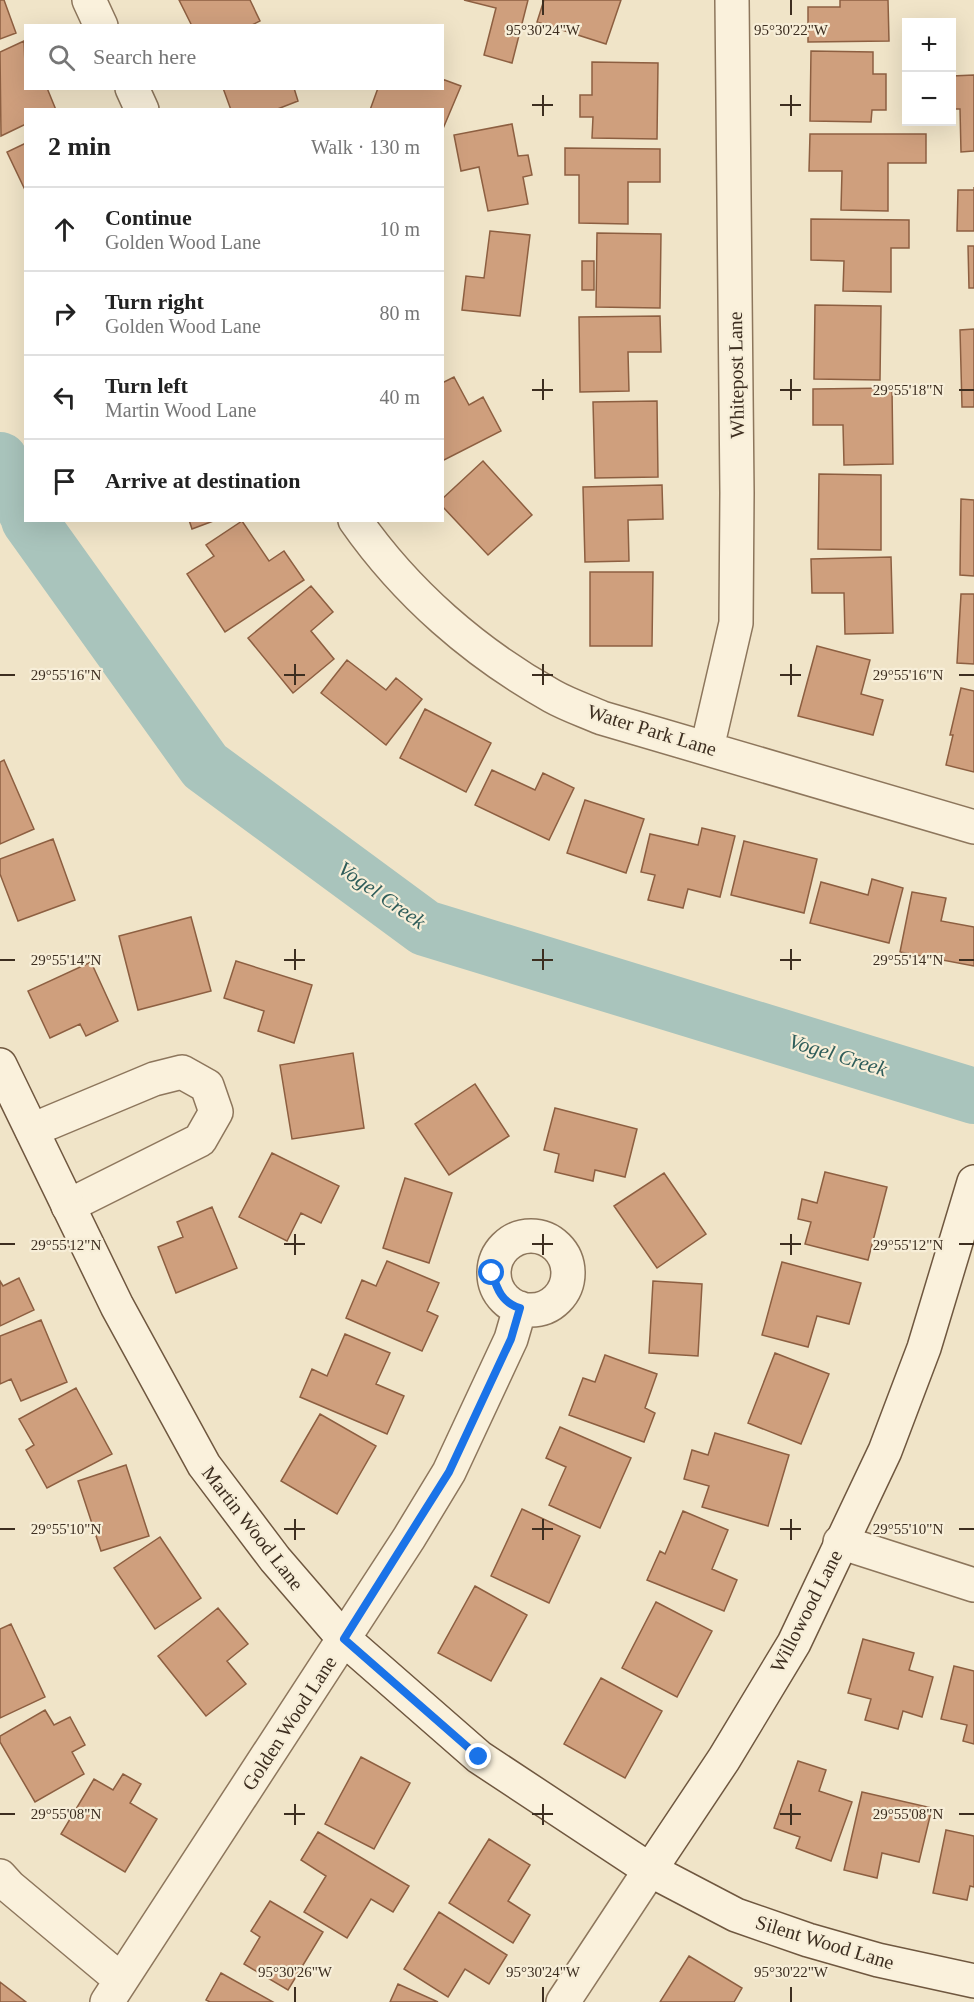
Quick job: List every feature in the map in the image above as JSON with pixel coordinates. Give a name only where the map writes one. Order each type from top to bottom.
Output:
[{"type":"street","points":[[89,0],[100,24]]},
{"type":"street","name":"Whitepost Lane","points":[[707,748],[736,623],[737,493],[732,0]]},
{"type":"street","points":[[133,90],[141,108]]},
{"type":"street","name":"Water Park Lane","points":[[356,522],[371,544],[410,588],[454,629],[496,661],[553,697],[602,718],[974,827]]},
{"type":"street","name":"Martin Wood Lane","points":[[0,1065],[117,1306],[204,1465],[274,1559],[344,1639],[479,1757],[650,1870]]},
{"type":"street","points":[[32,1130],[154,1079],[182,1072],[207,1086],[216,1112],[200,1140],[68,1206]]},
{"type":"street","name":"Willowood Lane","points":[[563,2002],[724,1759],[794,1643],[885,1451],[924,1348],[974,1182]]},
{"type":"street","name":"Golden Wood Lane","points":[[114,1991],[344,1639],[449,1472],[511,1339],[520,1308]]},
{"type":"street","points":[[840,1542],[974,1585]]},
{"type":"street","name":"Silent Wood Lane","points":[[650,1870],[736,1915],[808,1940],[878,1960],[974,1981]]},
{"type":"street","points":[[0,1876],[114,1991]]},
{"type":"building","points":[[0,0],[4,0],[16,33],[0,39]]},
{"type":"building","points":[[179,0],[250,0],[260,21],[254,24],[191,24]]},
{"type":"building","points":[[464,0],[528,0],[512,63],[484,55],[496,8]]},
{"type":"building","points":[[544,0],[621,0],[606,44],[537,22]]},
{"type":"building","points":[[840,0],[888,0],[889,41],[808,42],[808,7],[840,7]]},
{"type":"building","points":[[24,41],[24,90],[48,90],[55,108],[24,108],[24,125],[1,136],[0,52]]},
{"type":"building","points":[[811,51],[873,52],[873,74],[886,74],[886,110],[872,110],[871,122],[810,121]]},
{"type":"building","points":[[592,62],[658,63],[657,139],[592,138],[593,117],[580,117],[580,95],[592,95]]},
{"type":"building","points":[[974,75],[974,151],[961,152],[960,109],[956,109],[956,76]]},
{"type":"building","points":[[444,80],[461,86],[444,126],[444,108],[371,108],[377,90],[444,90]]},
{"type":"building","points":[[224,90],[295,90],[298,101],[280,108],[230,108]]},
{"type":"building","points":[[512,124],[518,156],[528,155],[532,175],[523,177],[528,204],[488,211],[479,167],[461,171],[454,135]]},
{"type":"building","points":[[810,134],[926,134],[926,163],[888,163],[888,211],[841,210],[842,171],[809,171]]},
{"type":"building","points":[[24,144],[24,188],[7,152]]},
{"type":"building","points":[[565,148],[660,149],[660,182],[628,182],[628,224],[579,223],[579,175],[565,175]]},
{"type":"building","points":[[958,190],[974,190],[974,231],[957,231]]},
{"type":"building","points":[[811,219],[909,220],[909,248],[891,248],[891,292],[843,291],[844,261],[811,260]]},
{"type":"building","points":[[490,231],[530,235],[520,316],[462,310],[466,276],[484,278]]},
{"type":"building","points":[[597,233],[661,234],[660,308],[596,307]]},
{"type":"building","points":[[968,246],[974,246],[974,288],[969,288]]},
{"type":"building","points":[[582,261],[594,261],[594,290],[582,290]]},
{"type":"building","points":[[815,305],[881,306],[880,380],[814,379]]},
{"type":"building","points":[[660,316],[661,352],[628,352],[629,391],[580,392],[579,317]]},
{"type":"building","points":[[974,329],[974,407],[962,407],[960,330]]},
{"type":"building","points":[[454,377],[469,405],[483,397],[501,431],[444,460],[444,382]]},
{"type":"building","points":[[892,388],[893,464],[844,465],[843,425],[813,425],[813,389]]},
{"type":"building","points":[[657,401],[658,477],[595,478],[593,402]]},
{"type":"building","points":[[483,461],[532,515],[488,555],[444,508],[444,497]]},
{"type":"building","points":[[819,474],[881,475],[881,550],[818,549]]},
{"type":"building","points":[[662,485],[663,519],[628,520],[629,561],[585,562],[583,487]]},
{"type":"building","points":[[961,499],[974,500],[974,576],[960,575]]},
{"type":"building","points":[[190,522],[211,522],[192,529]]},
{"type":"building","points":[[243,522],[269,561],[284,551],[304,580],[225,632],[187,574],[214,556],[206,545]]},
{"type":"building","points":[[891,557],[893,633],[845,634],[844,593],[812,593],[811,559]]},
{"type":"building","points":[[590,572],[653,572],[652,646],[590,646]]},
{"type":"building","points":[[311,586],[333,612],[311,631],[334,659],[293,693],[248,638]]},
{"type":"building","points":[[961,594],[974,594],[974,664],[957,663]]},
{"type":"building","points":[[817,646],[870,660],[861,694],[883,700],[873,735],[798,716]]},
{"type":"building","points":[[347,660],[386,690],[396,678],[422,699],[386,745],[321,693]]},
{"type":"building","points":[[961,688],[974,691],[974,772],[946,765],[953,735],[950,735]]},
{"type":"building","points":[[425,709],[491,743],[466,792],[400,758]]},
{"type":"building","points":[[4,760],[34,829],[0,844],[0,762]]},
{"type":"building","points":[[492,770],[535,790],[543,773],[574,788],[549,840],[475,805]]},
{"type":"building","points":[[585,800],[644,819],[626,873],[567,853]]},
{"type":"building","points":[[702,828],[735,836],[720,897],[688,889],[683,908],[648,900],[655,875],[641,872],[650,834],[698,845]]},
{"type":"building","points":[[53,839],[75,900],[18,921],[0,874],[0,859]]},
{"type":"building","points":[[744,841],[817,859],[804,913],[731,895]]},
{"type":"building","points":[[872,879],[903,888],[889,943],[810,923],[821,882],[868,895]]},
{"type":"building","points":[[912,892],[946,898],[941,921],[974,927],[974,966],[900,952]]},
{"type":"building","points":[[191,917],[211,991],[138,1010],[119,936]]},
{"type":"building","points":[[236,961],[312,985],[294,1043],[258,1031],[264,1011],[224,998]]},
{"type":"building","points":[[91,962],[118,1021],[86,1036],[80,1024],[50,1038],[28,991]]},
{"type":"building","points":[[353,1053],[364,1128],[292,1139],[280,1065]]},
{"type":"building","points":[[475,1084],[509,1136],[449,1175],[415,1124]]},
{"type":"building","points":[[555,1108],[637,1129],[625,1177],[595,1170],[593,1181],[555,1172],[559,1154],[544,1150]]},
{"type":"building","points":[[272,1153],[339,1186],[321,1223],[301,1213],[287,1241],[239,1217]]},
{"type":"building","points":[[825,1172],[887,1187],[868,1260],[805,1244],[811,1222],[798,1219],[802,1199],[817,1203]]},
{"type":"building","points":[[664,1173],[706,1234],[657,1268],[614,1206]]},
{"type":"building","points":[[405,1178],[452,1193],[429,1263],[383,1248]]},
{"type":"building","points":[[212,1207],[237,1268],[176,1293],[158,1247],[183,1237],[177,1222]]},
{"type":"building","points":[[387,1261],[439,1283],[427,1311],[438,1316],[422,1351],[346,1318],[362,1280],[376,1286]]},
{"type":"building","points":[[782,1262],[861,1283],[849,1324],[817,1316],[808,1347],[762,1335]]},
{"type":"building","points":[[19,1278],[34,1310],[0,1326],[0,1281],[3,1286]]},
{"type":"building","points":[[653,1281],[702,1284],[698,1356],[649,1353]]},
{"type":"building","points":[[41,1320],[67,1382],[21,1401],[11,1379],[0,1384],[0,1336]]},
{"type":"building","points":[[345,1334],[390,1353],[376,1384],[404,1396],[387,1434],[300,1397],[312,1369],[327,1376]]},
{"type":"building","points":[[775,1353],[829,1374],[801,1444],[748,1423]]},
{"type":"building","points":[[605,1355],[657,1374],[645,1408],[655,1413],[644,1442],[569,1415],[583,1378],[595,1382]]},
{"type":"building","points":[[76,1388],[112,1454],[47,1488],[26,1450],[34,1445],[19,1419]]},
{"type":"building","points":[[320,1414],[376,1446],[337,1514],[281,1481]]},
{"type":"building","points":[[560,1427],[631,1458],[600,1528],[549,1505],[566,1467],[546,1458]]},
{"type":"building","points":[[715,1433],[789,1455],[768,1526],[702,1507],[709,1486],[684,1479],[692,1450],[708,1455]]},
{"type":"building","points":[[126,1465],[149,1536],[101,1551],[78,1481]]},
{"type":"building","points":[[522,1509],[580,1536],[549,1603],[491,1576]]},
{"type":"building","points":[[683,1511],[728,1530],[712,1569],[737,1580],[724,1611],[647,1580],[660,1551],[665,1554]]},
{"type":"building","points":[[160,1537],[201,1598],[155,1629],[114,1568]]},
{"type":"building","points":[[475,1586],[527,1615],[491,1681],[438,1653]]},
{"type":"building","points":[[656,1602],[712,1631],[677,1697],[622,1668]]},
{"type":"building","points":[[218,1608],[248,1644],[227,1661],[246,1684],[206,1716],[158,1656]]},
{"type":"building","points":[[11,1624],[45,1697],[0,1718],[0,1629]]},
{"type":"building","points":[[863,1639],[914,1653],[909,1670],[933,1677],[922,1717],[903,1711],[898,1729],[865,1720],[871,1699],[848,1693]]},
{"type":"building","points":[[954,1666],[974,1671],[974,1744],[963,1741],[967,1725],[941,1719]]},
{"type":"building","points":[[601,1678],[662,1711],[625,1778],[564,1744]]},
{"type":"building","points":[[45,1710],[54,1725],[70,1717],[85,1745],[72,1752],[84,1774],[35,1802],[0,1742],[0,1736]]},
{"type":"building","points":[[361,1757],[410,1783],[374,1849],[325,1824]]},
{"type":"building","points":[[798,1761],[826,1770],[819,1791],[852,1802],[831,1861],[796,1848],[800,1837],[774,1828]]},
{"type":"building","points":[[123,1774],[141,1784],[130,1803],[157,1819],[125,1872],[61,1834],[94,1779],[113,1790]]},
{"type":"building","points":[[862,1792],[932,1808],[919,1862],[882,1853],[877,1878],[844,1870]]},
{"type":"building","points":[[946,1830],[974,1836],[974,1887],[970,1886],[967,1900],[933,1893]]},
{"type":"building","points":[[318,1832],[409,1886],[393,1912],[371,1899],[347,1938],[304,1912],[326,1876],[301,1860]]},
{"type":"building","points":[[489,1839],[530,1865],[508,1901],[530,1915],[513,1943],[449,1903]]},
{"type":"building","points":[[270,1901],[323,1932],[288,1990],[244,1964],[260,1937],[251,1931]]},
{"type":"building","points":[[439,1912],[507,1955],[489,1984],[465,1969],[448,1997],[404,1969]]},
{"type":"building","points":[[689,1956],[742,1988],[734,2002],[660,2002]]},
{"type":"building","points":[[221,1973],[273,2002],[210,2002],[206,2000]]},
{"type":"building","points":[[0,1982],[26,2002],[0,2002]]},
{"type":"building","points":[[398,1984],[438,2002],[390,2002]]},
{"type":"waterway","name":"Vogel Creek","points":[[0,460],[24,508]]},
{"type":"waterway","name":"Vogel Creek","points":[[30,522],[205,766],[425,928],[974,1096]]},
{"type":"route","points":[[479,1757],[344,1639],[449,1472],[511,1339],[520,1308],[512,1306],[497,1292],[492,1273]]}]
